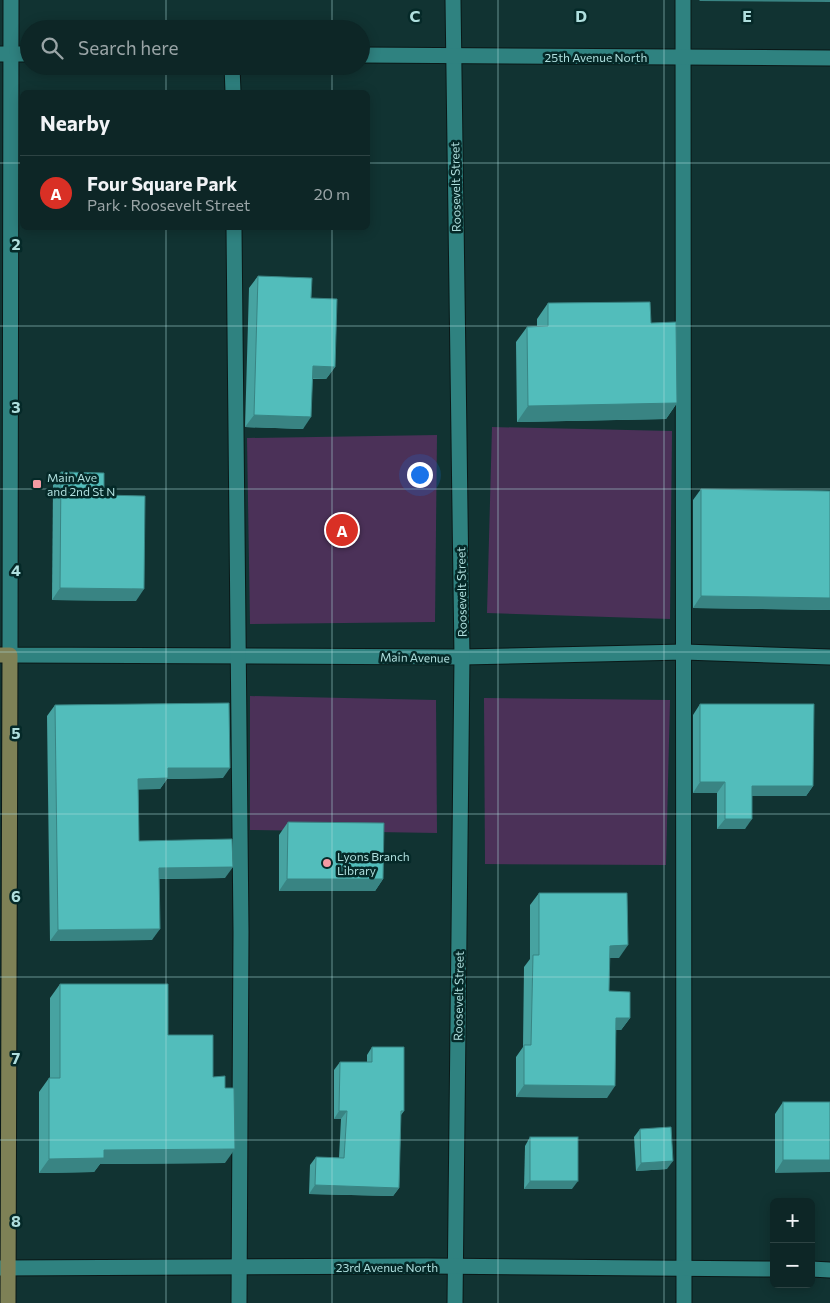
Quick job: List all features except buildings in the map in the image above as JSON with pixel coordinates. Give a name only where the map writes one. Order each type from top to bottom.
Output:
[{"type":"main road","points":[[5,655],[4,1268],[8,1303]]},
{"type":"street","points":[[5,655],[5,54],[10,0]]},
{"type":"street","name":"Roosevelt Street","points":[[454,0],[462,657],[455,1303]]},
{"type":"street","points":[[683,0],[684,1303]]},
{"type":"street","points":[[5,54],[20,54]]},
{"type":"street","name":"25th Avenue North","points":[[370,56],[830,58]]},
{"type":"street","points":[[232,75],[233,90]]},
{"type":"street","points":[[234,230],[240,932],[239,1303]]},
{"type":"street","name":"Main Avenue","points":[[5,655],[462,657],[684,652],[830,658]]},
{"type":"street","name":"23rd Avenue North","points":[[4,1268],[454,1266],[770,1269]]},
{"type":"street","points":[[815,1269],[830,1270]]},
{"type":"shaded area","points":[[492,427],[672,431],[670,619],[487,613]]},
{"type":"shaded area","points":[[437,435],[435,622],[250,624],[247,438]]},
{"type":"shaded area","points":[[250,696],[436,700],[437,833],[250,830]]},
{"type":"shaded area","points":[[484,698],[670,700],[666,865],[485,864]]},
{"type":"place","name":"Main Ave and 2nd St N","points":[[37,484]]},
{"type":"place","name":"Four Square Park","points":[[342,530]]},
{"type":"place","name":"Lyons Branch Library","points":[[327,863]]}]
